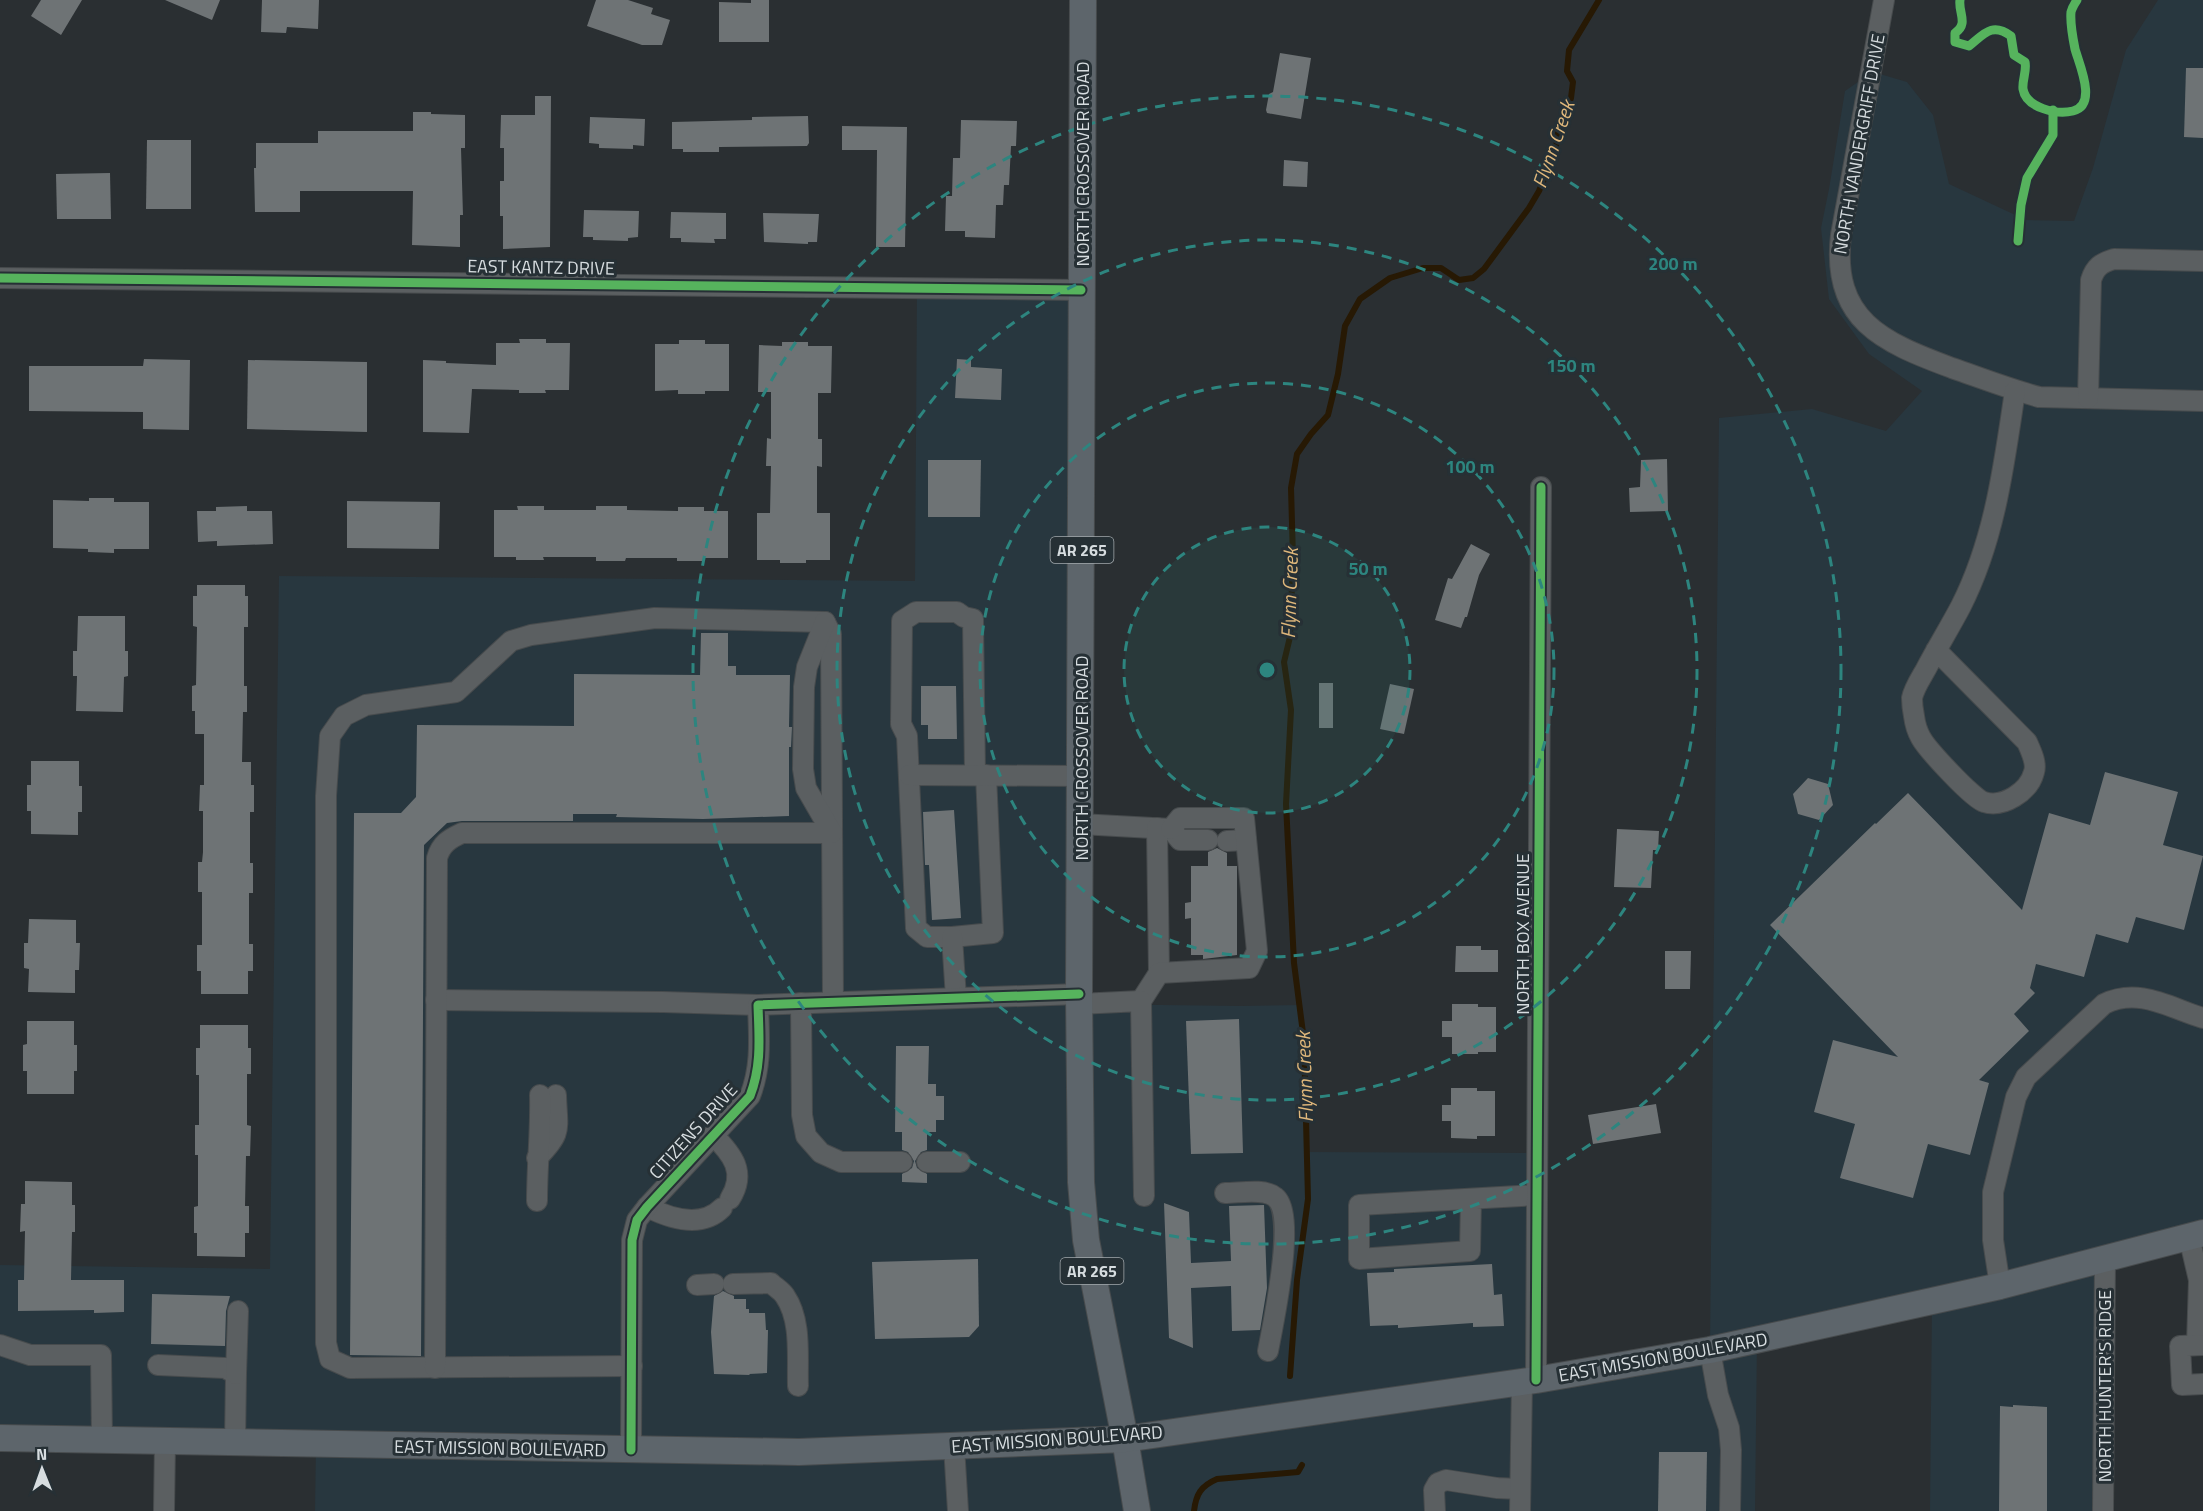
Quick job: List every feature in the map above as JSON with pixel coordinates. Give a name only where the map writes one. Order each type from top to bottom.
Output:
[{"type":"main road","name":"NORTH CROSSOVER ROAD","points":[[1083,0],[1079,999],[1081,1182],[1086,1240],[1137,1511]]},
{"type":"main road","name":"EAST MISSION BOULEVARD","points":[[0,1438],[799,1452],[1125,1439],[1529,1381],[1710,1350],[2000,1286],[2196,1235]]},
{"type":"street","name":"NORTH VANDERGRIFF DRIVE","points":[[1884,0],[1840,234],[1838,258],[1843,285],[1856,311],[1866,323],[1893,344],[2015,391],[2039,397],[2203,401]]},
{"type":"street","points":[[2088,398],[2091,280],[2094,270],[2104,262],[2114,259],[2203,261]]},
{"type":"street","name":"EAST KANTZ DRIVE","points":[[0,279],[1081,290]]},
{"type":"street","points":[[1936,650],[2027,742],[2033,757],[2035,772],[2026,788],[2013,798],[1999,802],[1984,802],[1973,796],[1922,740],[1915,725],[1912,698],[1936,650],[1962,605],[1981,561],[2002,479],[2015,391]]},
{"type":"street","name":"NORTH BOX AVENUE","points":[[1520,1511],[1529,1381],[1537,1195],[1541,488]]},
{"type":"street","points":[[916,612],[957,612],[973,619],[980,775],[993,933],[927,937],[916,928],[907,736],[901,724],[902,621],[916,612]]},
{"type":"street","points":[[632,1366],[350,1368],[330,1359],[326,1343],[326,796],[330,736],[344,716],[366,705],[456,692],[511,641],[531,635],[655,618],[825,622]]},
{"type":"street","points":[[825,622],[807,667],[804,687],[803,769],[806,788],[832,833]]},
{"type":"street","points":[[825,622],[831,634],[833,1002]]},
{"type":"street","points":[[909,775],[1081,776]]},
{"type":"street","points":[[1080,825],[1164,828],[1180,818],[1244,818],[1227,840]]},
{"type":"street","points":[[1164,828],[1180,840],[1227,840]]},
{"type":"street","points":[[1144,1196],[1141,1001],[1160,973],[1164,828]]},
{"type":"street","points":[[435,1368],[437,858],[440,848],[449,839],[462,833],[832,833]]},
{"type":"street","points":[[1160,973],[1249,968],[1257,951],[1227,840]]},
{"type":"street","points":[[952,937],[956,998]]},
{"type":"street","points":[[436,1000],[657,1001],[758,1005],[956,998],[1141,1001]]},
{"type":"street","points":[[2000,1286],[1992,1240],[1993,1192],[2016,1097],[2026,1077],[2104,1004],[2115,998],[2149,999],[2203,1018]]},
{"type":"street","points":[[801,1003],[802,1115],[806,1136],[821,1153],[842,1162],[902,1162]]},
{"type":"street","name":"CITIZENS DRIVE","points":[[631,1450],[632,1240],[638,1220],[647,1207],[750,1096],[758,1076],[758,1005]]},
{"type":"street","points":[[537,1201],[537,1158],[554,1141],[557,1132],[548,1095]]},
{"type":"street","points":[[647,1207],[667,1217],[689,1220],[712,1215],[726,1204],[736,1186],[735,1164],[731,1154],[713,1135]]},
{"type":"street","points":[[927,1162],[960,1162]]},
{"type":"street","points":[[1225,1193],[1265,1192],[1278,1198],[1284,1210],[1283,1266],[1268,1351]]},
{"type":"street","points":[[1471,1198],[1470,1251],[1359,1259],[1359,1205],[1471,1198],[1537,1195]]},
{"type":"street","points":[[2196,1235],[2200,1345],[2180,1346],[2182,1384],[2203,1384]]},
{"type":"street","name":"NORTH HUNTER'S RIDGE","points":[[2103,1511],[2104,1260]]},
{"type":"street","points":[[715,1284],[771,1283],[784,1294],[793,1310],[796,1324],[798,1386]]},
{"type":"street","points":[[235,1443],[238,1311]]},
{"type":"street","points":[[0,1345],[30,1355],[101,1355],[102,1441]]},
{"type":"street","points":[[1710,1350],[1718,1395],[1729,1428],[1730,1511]]},
{"type":"street","points":[[158,1365],[225,1368],[236,1374]]},
{"type":"street","points":[[164,1511],[165,1442]]},
{"type":"street","points":[[954,1446],[958,1511]]},
{"type":"street","points":[[1435,1511],[1434,1490],[1438,1483],[1446,1480],[1520,1489]]},
{"type":"shaded area","points":[[2158,0],[2203,0],[2203,1233],[2105,1261],[2103,1511],[1930,1511],[1932,1302],[1757,1340],[1755,1511],[315,1511],[316,1445],[0,1438],[0,1265],[270,1269],[279,576],[915,581],[917,288],[1081,290],[1079,1004],[1301,1005],[1307,1152],[1537,1153],[1536,1380],[1710,1350],[1719,418],[1812,409],[1886,431],[1922,391],[1869,354],[1829,299],[1821,228],[1845,91],[1858,82],[1880,74],[1907,82],[1933,115],[1949,184],[2026,220],[2074,221],[2093,168],[2126,50]]},
{"type":"building","points":[[41,0],[82,0],[61,35],[31,16]]},
{"type":"building","points":[[165,0],[220,0],[212,20]]},
{"type":"building","points":[[262,0],[319,0],[318,29],[287,27],[286,33],[261,32]]},
{"type":"building","points":[[596,0],[628,0],[653,8],[651,14],[670,20],[662,45],[642,45],[587,26]]},
{"type":"building","points":[[751,0],[769,0],[769,42],[719,42],[719,2],[751,3]]},
{"type":"building","points":[[1280,53],[1311,58],[1301,119],[1267,113],[1266,110],[1269,94],[1273,92]]},
{"type":"building","points":[[2186,68],[2203,68],[2203,138],[2184,137]]},
{"type":"building","points":[[535,96],[551,96],[550,247],[503,249],[500,181],[504,181],[504,148],[500,148],[501,115],[535,115]]},
{"type":"building","points":[[413,112],[465,115],[465,148],[461,148],[463,215],[460,215],[460,247],[412,245],[413,191],[300,191],[300,212],[255,212],[256,143],[318,143],[318,131],[413,131]]},
{"type":"building","points":[[808,116],[809,143],[807,146],[719,147],[719,152],[683,152],[683,149],[672,149],[672,122]]},
{"type":"building","points":[[590,117],[645,119],[644,146],[633,145],[633,149],[599,148],[599,144],[589,143]]},
{"type":"building","points":[[961,120],[1017,121],[1016,146],[1011,146],[1009,185],[1004,185],[1003,205],[996,205],[995,238],[965,237],[965,231],[945,231],[946,196],[952,196],[953,158],[960,158]]},
{"type":"building","points":[[842,126],[907,127],[905,247],[876,247],[877,150],[842,150]]},
{"type":"building","points":[[147,140],[191,140],[191,209],[146,209]]},
{"type":"building","points":[[1284,160],[1308,162],[1307,187],[1283,186]]},
{"type":"building","points":[[110,173],[111,219],[57,219],[56,174]]},
{"type":"building","points":[[584,210],[639,211],[638,237],[628,238],[628,241],[593,240],[593,237],[583,237]]},
{"type":"building","points":[[671,212],[726,213],[726,239],[714,239],[715,243],[681,242],[681,238],[670,238]]},
{"type":"building","points":[[763,213],[819,214],[817,242],[808,242],[808,244],[764,242]]},
{"type":"building","points":[[519,339],[546,339],[546,343],[570,343],[569,390],[519,393],[519,390],[472,389],[469,433],[423,432],[423,360],[496,365],[496,343],[520,343]]},
{"type":"building","points":[[679,340],[705,340],[705,344],[729,344],[729,391],[678,394],[678,390],[655,391],[655,344],[679,344]]},
{"type":"building","points":[[782,342],[808,342],[808,346],[832,346],[831,393],[818,393],[818,439],[822,439],[822,467],[817,466],[817,513],[830,513],[830,560],[780,563],[780,560],[757,560],[757,513],[770,513],[771,466],[766,466],[767,438],[771,439],[771,392],[758,392],[759,345],[782,346]]},
{"type":"building","points":[[144,359],[190,360],[189,430],[143,429],[143,412],[29,411],[29,366],[143,366]]},
{"type":"building","points":[[957,359],[971,360],[971,367],[1002,369],[1001,400],[955,398]]},
{"type":"building","points":[[248,360],[367,362],[367,432],[247,429]]},
{"type":"building","points":[[1667,459],[1668,511],[1630,512],[1629,488],[1640,487],[1641,460]]},
{"type":"building","points":[[928,460],[981,460],[980,517],[928,517]]},
{"type":"building","points":[[89,498],[114,498],[114,502],[149,502],[149,549],[114,549],[114,553],[88,552],[88,549],[53,548],[53,500],[89,501]]},
{"type":"building","points":[[347,501],[440,502],[439,549],[347,548]]},
{"type":"building","points":[[247,506],[247,511],[272,511],[273,544],[217,546],[217,541],[198,542],[197,511],[216,511],[216,507]]},
{"type":"building","points":[[517,506],[544,506],[544,510],[596,510],[596,506],[627,506],[627,510],[678,511],[678,507],[704,507],[704,511],[728,511],[728,558],[704,558],[704,561],[677,561],[677,558],[626,558],[625,561],[596,561],[596,557],[543,557],[544,560],[516,560],[516,557],[494,557],[494,510],[518,510]]},
{"type":"building","points":[[1471,544],[1490,554],[1479,575],[1467,617],[1461,628],[1435,620],[1448,578],[1452,579]]},
{"type":"building","points":[[197,585],[245,585],[245,596],[248,596],[248,627],[244,627],[244,686],[247,686],[247,712],[243,712],[242,762],[251,762],[254,812],[250,812],[250,863],[253,863],[253,893],[249,893],[249,944],[253,944],[253,971],[248,971],[248,994],[201,994],[201,971],[197,971],[197,945],[202,945],[202,892],[198,892],[198,862],[202,862],[203,852],[203,811],[199,811],[200,785],[204,785],[204,734],[195,734],[195,711],[192,711],[192,686],[196,685],[197,627],[193,626],[193,596],[197,596]]},
{"type":"building","points":[[78,616],[125,616],[128,676],[124,677],[123,712],[76,711],[77,676],[73,676],[73,651],[77,651]]},
{"type":"building","points":[[701,633],[728,633],[728,666],[736,666],[736,675],[790,675],[789,727],[792,727],[791,747],[789,747],[789,816],[703,819],[573,814],[573,821],[462,821],[447,823],[424,845],[421,1356],[350,1355],[354,813],[401,813],[416,797],[417,725],[574,726],[574,674],[700,675]]},
{"type":"building","points":[[1319,683],[1333,683],[1333,728],[1319,728]]},
{"type":"building","points":[[1390,684],[1414,689],[1404,734],[1380,729]]},
{"type":"building","points":[[921,686],[956,686],[957,739],[928,739],[928,725],[921,725]]},
{"type":"building","points":[[31,761],[79,761],[82,812],[78,812],[78,835],[31,834],[31,811],[27,811],[27,785],[31,785]]},
{"type":"building","points":[[2105,772],[2178,792],[2163,845],[2203,856],[2184,930],[2136,917],[2128,943],[2096,934],[2084,977],[2036,964],[2030,988],[2035,993],[2014,1014],[2029,1031],[1979,1080],[1989,1083],[1970,1155],[1928,1144],[1913,1198],[1840,1178],[1855,1124],[1814,1112],[1833,1040],[1898,1057],[1770,925],[1908,793],[2022,910],[2049,813],[2090,825]]},
{"type":"building","points":[[1808,778],[1828,784],[1833,805],[1819,820],[1798,814],[1793,794]]},
{"type":"building","points":[[954,810],[961,918],[932,920],[929,865],[925,865],[923,812]]},
{"type":"building","points":[[1617,829],[1659,831],[1658,850],[1653,850],[1651,888],[1614,887]]},
{"type":"building","points":[[1217,848],[1227,853],[1227,866],[1237,866],[1237,955],[1203,959],[1203,955],[1191,955],[1191,918],[1185,919],[1185,903],[1191,902],[1191,866],[1208,866],[1208,852]]},
{"type":"building","points":[[29,919],[76,920],[76,943],[80,943],[79,970],[75,970],[75,993],[28,992],[29,969],[24,968],[24,943],[28,943]]},
{"type":"building","points":[[1456,946],[1481,946],[1481,950],[1498,950],[1498,972],[1455,972]]},
{"type":"building","points":[[1665,951],[1691,951],[1690,989],[1665,989]]},
{"type":"building","points":[[1452,1004],[1496,1007],[1496,1052],[1452,1054],[1452,1037],[1442,1037],[1442,1021],[1452,1021]]},
{"type":"building","points":[[1239,1019],[1243,1153],[1191,1154],[1186,1021]]},
{"type":"building","points":[[27,1021],[74,1021],[77,1071],[74,1071],[74,1094],[27,1094],[27,1071],[23,1071],[23,1045],[27,1044]]},
{"type":"building","points":[[200,1025],[248,1025],[251,1074],[247,1074],[247,1125],[251,1126],[250,1156],[246,1156],[245,1206],[249,1206],[249,1233],[245,1233],[245,1257],[197,1256],[197,1233],[194,1233],[194,1207],[198,1206],[198,1155],[195,1155],[195,1125],[199,1125],[199,1075],[196,1075],[196,1048],[200,1048]]},
{"type":"building","points":[[896,1046],[929,1046],[928,1084],[936,1084],[936,1096],[944,1096],[944,1120],[936,1120],[936,1132],[927,1132],[927,1150],[921,1152],[915,1161],[917,1168],[927,1174],[927,1183],[902,1182],[902,1174],[912,1168],[914,1161],[908,1152],[902,1150],[902,1132],[895,1132]]},
{"type":"building","points":[[1451,1088],[1495,1091],[1495,1136],[1477,1136],[1477,1139],[1451,1138],[1451,1121],[1442,1121],[1442,1105],[1451,1105]]},
{"type":"building","points":[[1656,1104],[1661,1133],[1593,1144],[1588,1115]]},
{"type":"building","points":[[25,1181],[72,1182],[75,1232],[72,1232],[71,1280],[124,1280],[124,1312],[18,1311],[18,1280],[24,1280],[25,1231],[20,1232],[21,1204],[25,1204]]},
{"type":"building","points":[[1164,1203],[1189,1212],[1191,1263],[1231,1261],[1229,1206],[1264,1205],[1267,1288],[1260,1330],[1232,1331],[1231,1286],[1191,1288],[1193,1348],[1169,1338]]},
{"type":"building","points":[[978,1259],[979,1326],[969,1337],[875,1339],[872,1262]]},
{"type":"building","points":[[1492,1264],[1494,1295],[1502,1294],[1504,1326],[1473,1327],[1473,1323],[1398,1328],[1398,1325],[1370,1326],[1367,1273],[1394,1272],[1394,1269]]},
{"type":"building","points":[[723,1291],[734,1296],[734,1299],[746,1299],[746,1309],[749,1309],[749,1313],[765,1313],[766,1330],[768,1330],[767,1373],[714,1374],[711,1332],[714,1296]]},
{"type":"building","points":[[152,1294],[230,1296],[226,1311],[225,1346],[151,1344]]},
{"type":"building","points":[[2013,1405],[2047,1407],[2047,1511],[1999,1511],[2000,1406],[2013,1407]]},
{"type":"building","points":[[1659,1452],[1707,1452],[1706,1511],[1658,1511]]},
{"type":"waterway","name":"Flynn Creek","points":[[1290,1376],[1297,1280],[1308,1199],[1304,1041],[1294,963],[1286,804],[1291,710],[1284,662],[1290,637],[1293,558],[1291,488],[1297,454],[1328,415],[1338,374],[1345,326],[1360,299],[1390,278],[1423,268],[1441,268],[1459,280],[1473,278],[1484,269],[1529,208],[1539,191],[1555,152],[1559,127],[1571,98],[1573,82],[1567,71],[1569,50],[1599,0]]},
{"type":"waterway","name":"Flynn Creek","points":[[1194,1511],[1200,1491],[1217,1479],[1298,1472],[1302,1465]]},
{"type":"cycle path","points":[[1960,0],[1962,22],[1955,33],[1955,42],[1969,46],[1988,31],[1993,30],[1999,30],[2011,36],[2014,55],[2025,62],[2023,86],[2025,96],[2043,109],[2059,112],[2073,111],[2080,107],[2086,93],[2071,26],[2071,12],[2077,0]]},
{"type":"cycle path","points":[[2018,241],[2021,205],[2027,178],[2053,135],[2053,110]]},
{"type":"cycle path","points":[[0,278],[1081,290]]},
{"type":"cycle path","points":[[1536,1380],[1541,487]]},
{"type":"cycle path","points":[[631,1450],[632,1240],[637,1220],[750,1096],[758,1062],[758,1005],[1079,994]]}]
